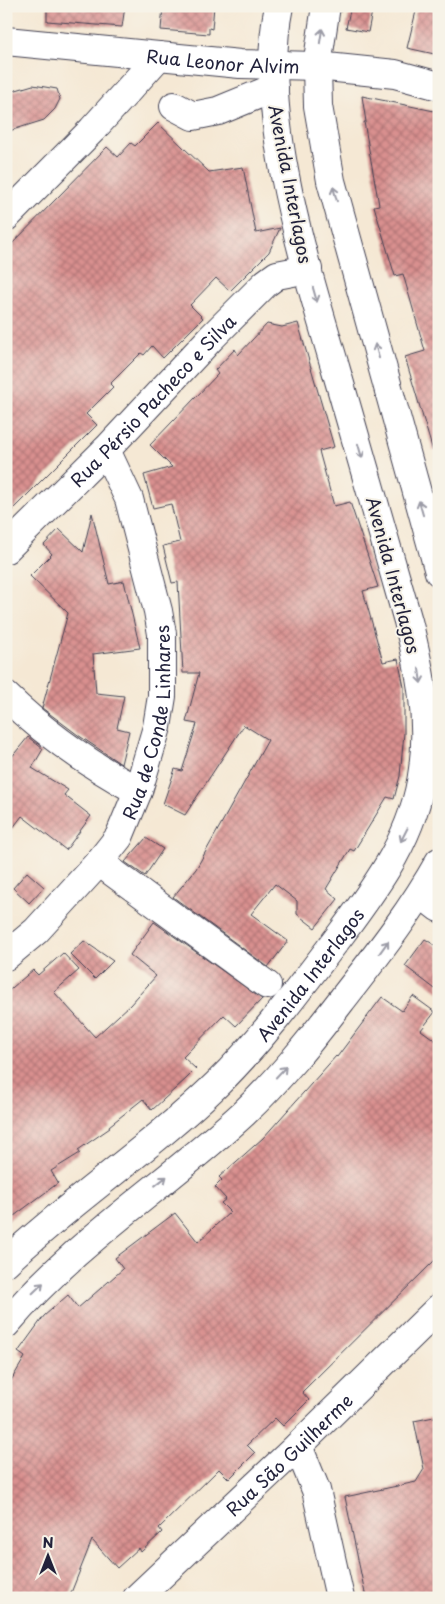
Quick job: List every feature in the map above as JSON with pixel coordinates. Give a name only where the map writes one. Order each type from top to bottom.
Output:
[{"type":"main road","name":"Avenida Interlagos","points":[[6,1262],[218,1083],[290,1001],[382,878],[412,818],[424,769],[426,722],[420,672],[408,621],[308,269],[287,182],[274,106],[273,76],[279,6]]},
{"type":"main road","points":[[326,6],[317,66],[318,106],[331,180],[439,572]]},
{"type":"main road","name":"Rua Leonor Alvim","points":[[6,41],[159,56],[273,76],[317,66],[395,74],[439,86]]},
{"type":"main road","points":[[6,217],[92,130],[159,56]]},
{"type":"main road","points":[[174,106],[193,116],[218,111],[273,76]]},
{"type":"main road","name":"Rua Pérsio Pacheco e Silva","points":[[6,549],[106,450],[211,338],[266,283],[277,276],[308,269]]},
{"type":"main road","name":"Rua de Conde Linhares","points":[[6,956],[36,931],[100,861],[119,837],[138,791],[156,726],[162,696],[162,634],[158,611],[129,499],[106,450]]},
{"type":"main road","points":[[6,696],[26,716],[58,740],[138,791]]},
{"type":"main road","points":[[100,861],[110,871],[267,985]]},
{"type":"main road","points":[[6,1324],[34,1291],[86,1244],[245,1112],[306,1046],[382,950],[430,901],[439,862]]},
{"type":"main road","name":"Rua São Guilherme","points":[[137,1598],[298,1446],[439,1308]]},
{"type":"main road","points":[[298,1446],[316,1490],[340,1598]]},
{"type":"building","points":[[47,6],[125,6],[122,27],[47,21]]},
{"type":"building","points":[[163,6],[214,6],[212,29],[209,28],[209,34],[161,30]]},
{"type":"building","points":[[351,6],[373,6],[368,32],[346,28]]},
{"type":"building","points":[[417,7],[439,10],[439,55],[407,48]]},
{"type":"building","points":[[33,85],[57,89],[60,99],[55,109],[44,120],[6,132],[6,93]]},
{"type":"building","points":[[362,96],[439,112],[439,450],[433,451],[405,357],[425,351],[403,274],[395,276],[374,206],[379,205],[364,122],[366,122]]},
{"type":"building","points":[[158,123],[209,172],[243,167],[256,233],[280,228],[269,252],[230,291],[216,278],[190,305],[203,318],[163,358],[152,346],[144,355],[141,353],[110,384],[113,387],[86,414],[97,425],[6,516],[6,250],[107,147],[118,157],[131,143],[135,146]]},
{"type":"building","points":[[298,323],[334,447],[319,451],[334,506],[350,502],[378,587],[363,591],[383,662],[398,659],[404,687],[404,733],[400,776],[394,799],[387,797],[354,851],[350,849],[326,889],[338,899],[315,928],[297,914],[297,901],[275,884],[251,914],[288,941],[268,967],[173,897],[196,869],[268,740],[244,725],[185,815],[163,804],[175,769],[182,771],[197,724],[186,722],[199,673],[183,673],[178,582],[172,583],[163,546],[180,542],[171,504],[153,508],[144,475],[172,467],[150,445],[218,374],[215,370],[235,349],[238,355],[267,324],[282,327]]},
{"type":"building","points":[[92,513],[109,584],[124,581],[140,648],[93,654],[96,693],[124,696],[117,728],[129,731],[121,764],[42,708],[68,613],[30,576],[52,554],[44,545],[59,529],[83,552]]},
{"type":"building","points":[[28,737],[43,749],[32,768],[68,790],[64,795],[91,816],[66,850],[22,816],[6,837],[6,764]]},
{"type":"building","points":[[146,838],[163,849],[145,876],[125,862]]},
{"type":"building","points":[[27,872],[44,887],[29,903],[13,888]]},
{"type":"building","points":[[154,922],[262,999],[236,1026],[224,1015],[183,1057],[196,1069],[186,1079],[152,1110],[143,1099],[109,1126],[110,1128],[78,1150],[80,1153],[51,1171],[58,1183],[6,1222],[6,993],[33,970],[38,975],[63,953],[79,970],[54,992],[95,1037],[130,1005],[156,976],[130,955]]},
{"type":"building","points":[[425,939],[439,948],[439,992],[405,966]]},
{"type":"building","points":[[84,941],[113,961],[95,979],[70,954]]},
{"type":"building","points":[[413,996],[435,1012],[421,1030],[439,1043],[439,1256],[302,1392],[309,1400],[283,1426],[275,1418],[247,1445],[255,1453],[229,1479],[219,1469],[159,1528],[162,1532],[141,1552],[139,1548],[117,1568],[92,1540],[69,1598],[6,1598],[6,1389],[25,1357],[18,1352],[44,1316],[68,1295],[78,1308],[123,1269],[115,1258],[175,1213],[198,1242],[230,1212],[221,1203],[226,1199],[215,1187],[222,1180],[219,1177],[263,1138],[337,1057],[382,997],[402,1011]]},
{"type":"building","points":[[439,1416],[439,1598],[366,1598],[345,1497],[416,1482],[424,1469],[414,1421]]}]
